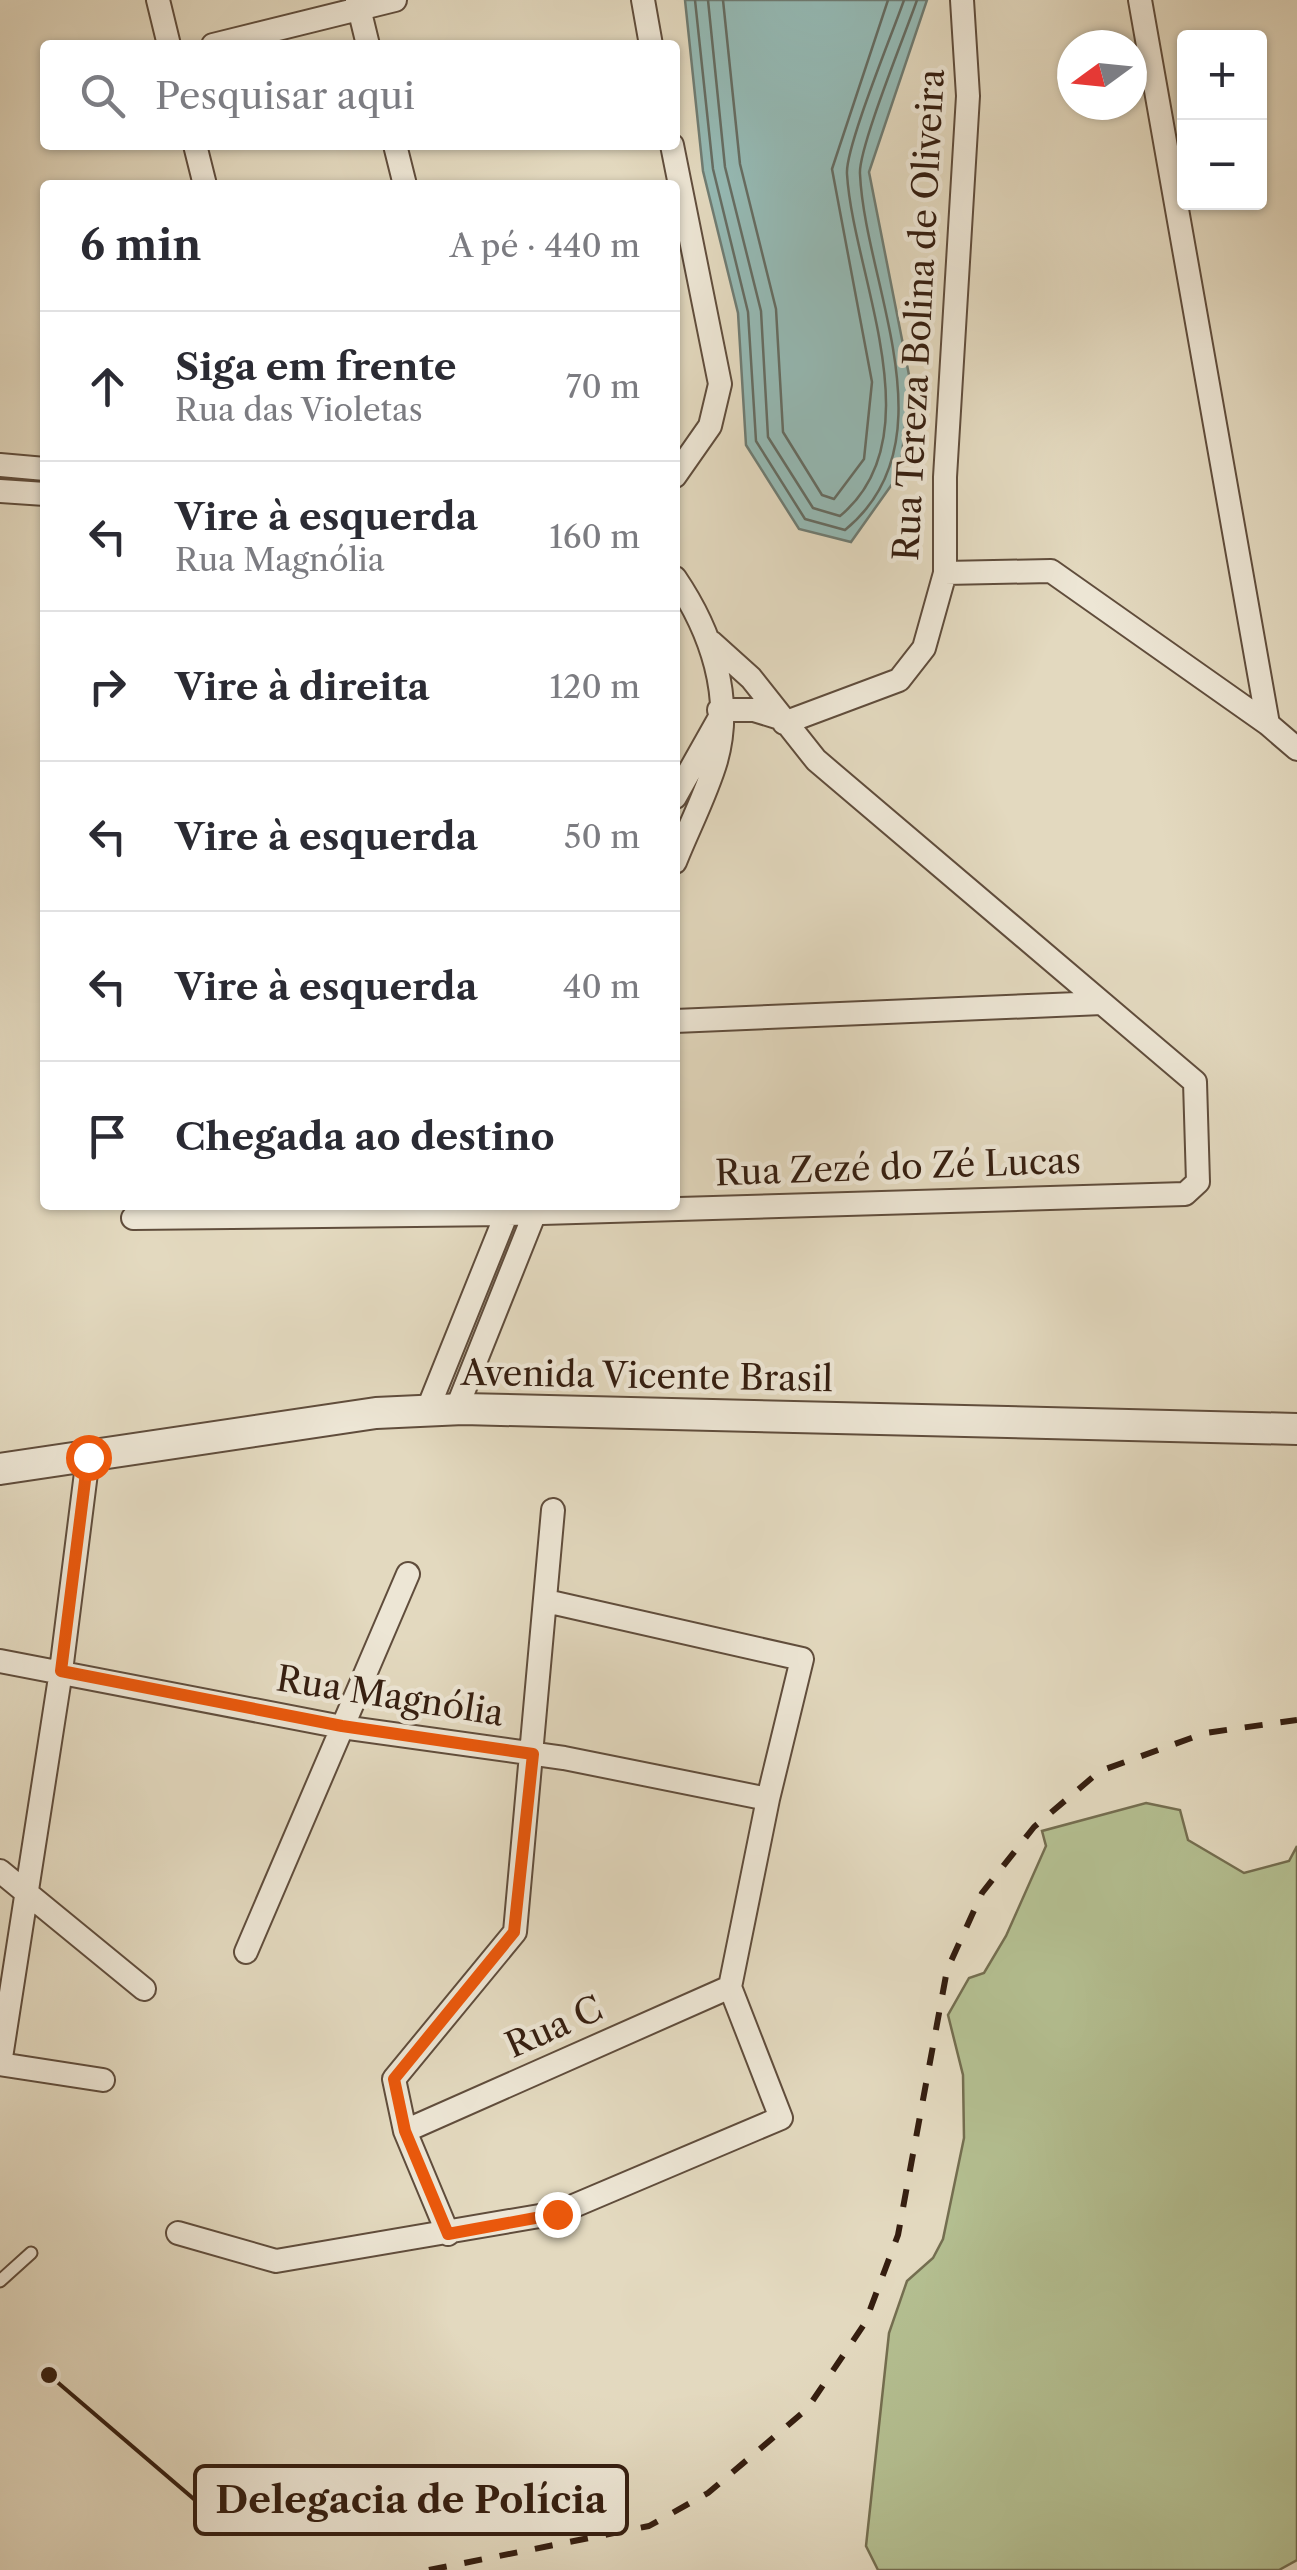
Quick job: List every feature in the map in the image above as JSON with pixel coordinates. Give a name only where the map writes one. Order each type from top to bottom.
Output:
[{"type":"street","points":[[158,0],[168,40]]},
{"type":"street","points":[[230,40],[358,4],[396,0]]},
{"type":"street","points":[[643,0],[649,40]]},
{"type":"street","name":"Rua Tereza Bolina de Oliveira","points":[[719,714],[754,710],[782,721],[898,680],[924,648],[945,573],[945,477],[968,96],[962,0]]},
{"type":"street","points":[[1140,0],[1268,724]]},
{"type":"street","points":[[358,4],[367,40]]},
{"type":"street","points":[[196,150],[204,180]]},
{"type":"street","points":[[396,150],[404,180]]},
{"type":"street","points":[[673,150],[679,180]]},
{"type":"street","points":[[680,185],[720,384],[710,426],[680,469]]},
{"type":"street","points":[[0,465],[40,469]]},
{"type":"street","points":[[0,491],[40,494]]},
{"type":"street","points":[[945,573],[1051,572],[1268,724],[1297,749]]},
{"type":"street","points":[[680,587],[712,642],[751,678],[782,721],[862,800],[1102,1003]]},
{"type":"street","points":[[680,850],[716,759],[720,682],[712,642]]},
{"type":"street","points":[[680,782],[719,714]]},
{"type":"street","points":[[680,790],[701,797]]},
{"type":"street","points":[[680,1022],[1102,1003]]},
{"type":"street","name":"Rua Zezé do Zé Lucas","points":[[680,1206],[1185,1194],[1198,1182],[1195,1082],[1102,1003]]},
{"type":"street","points":[[442,1410],[508,1210]]},
{"type":"street","name":"Rua Zezé do Zé Lucas","points":[[133,1218],[212,1211],[508,1210]]},
{"type":"street","points":[[442,1410],[537,1210]]},
{"type":"street","name":"Avenida Vicente Brasil","points":[[0,1469],[376,1413],[442,1410],[1297,1428]]},
{"type":"street","points":[[88,1457],[61,1671],[0,2064],[103,2080]]},
{"type":"street","points":[[448,2234],[405,2131],[394,2079],[514,1932],[554,1510]]},
{"type":"street","points":[[246,1952],[408,1574]]},
{"type":"street","points":[[178,2233],[276,2261],[557,2214],[781,2118],[730,1986],[802,1659],[546,1601]]},
{"type":"street","name":"Rua Magnólia","points":[[0,1661],[342,1726],[533,1754],[768,1800]]},
{"type":"street","points":[[0,1871],[144,1988]]},
{"type":"street","name":"Rua C","points":[[405,2131],[730,1986]]},
{"type":"lane","points":[[0,2281],[31,2253]]},
{"type":"green space","points":[[1146,1803],[1180,1810],[1188,1840],[1244,1873],[1289,1861],[1297,1846],[1297,2560],[1279,2570],[878,2570],[866,2546],[889,2333],[907,2281],[933,2258],[943,2239],[964,2138],[963,2075],[948,2015],[969,1978],[984,1973],[1006,1936],[1046,1846],[1042,1831]]},
{"type":"water","points":[[685,0],[927,0],[869,172],[910,380],[900,473],[851,542],[799,529],[746,445],[738,313],[703,171]]},
{"type":"railway","points":[[429,2570],[649,2526],[708,2493],[807,2409],[865,2323],[898,2235],[947,1970],[982,1893],[1034,1827],[1100,1771],[1205,1733],[1297,1720]]},
{"type":"place","name":"Delegacia de Polícia","points":[[49,2375]]},
{"type":"route","points":[[88,1457],[61,1671],[342,1726],[533,1754],[514,1932],[394,2079],[405,2131],[448,2234],[557,2214]]}]
